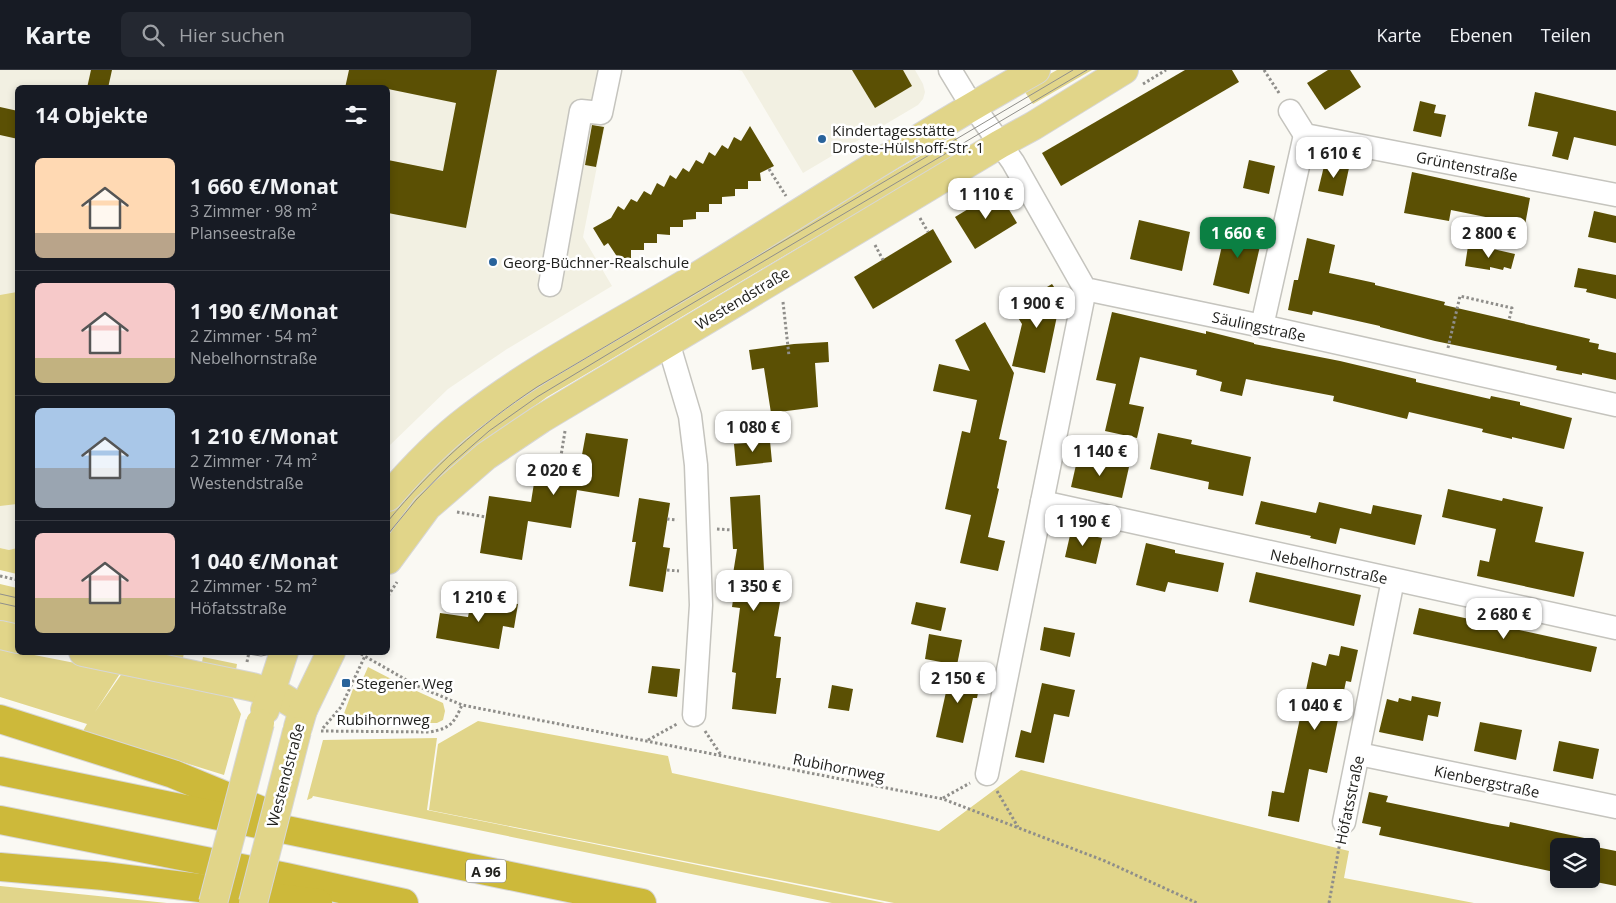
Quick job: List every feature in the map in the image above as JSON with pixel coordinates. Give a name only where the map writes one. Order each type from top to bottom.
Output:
[{"type":"highway","points":[[0,719],[173,774],[330,839]]},
{"type":"highway","name":"A 96","points":[[0,771],[642,903]]},
{"type":"highway","points":[[0,820],[286,877],[404,903]]},
{"type":"highway","points":[[0,867],[104,876],[318,903]]},
{"type":"main road","points":[[390,495],[407,474],[468,418],[523,380],[664,296],[973,106],[1036,70]]},
{"type":"main road","name":"Westendstraße","points":[[390,557],[427,507],[486,456],[541,419],[668,342],[994,136],[1033,126],[1124,70]]},
{"type":"main road","points":[[0,635],[15,638]]},
{"type":"main road","points":[[98,655],[228,681],[271,692],[279,695],[307,724]]},
{"type":"main road","points":[[213,903],[260,723],[283,655]]},
{"type":"main road","name":"Westendstraße","points":[[253,903],[307,724],[330,655]]},
{"type":"street","points":[[550,285],[581,111],[601,113],[610,70]]},
{"type":"street","points":[[950,70],[1013,162],[1085,289],[987,774]]},
{"type":"street","points":[[1262,326],[1305,135],[1290,111]]},
{"type":"street","name":"Grüntenstraße","points":[[1305,135],[1616,195]]},
{"type":"street","name":"Säulingstraße","points":[[1085,289],[1262,326],[1616,405]]},
{"type":"street","points":[[668,342],[690,416],[696,465],[701,605],[694,714]]},
{"type":"street","name":"Nebelhornstraße","points":[[1042,502],[1616,628]]},
{"type":"street","name":"Höfatsstraße","points":[[1344,822],[1393,580]]},
{"type":"street","name":"Kienbergstraße","points":[[1359,754],[1616,807]]},
{"type":"path","points":[[1264,70],[1290,111]]},
{"type":"path","points":[[769,168],[788,199]]},
{"type":"path","points":[[965,190],[974,205]]},
{"type":"path","points":[[919,217],[928,232]]},
{"type":"path","points":[[874,244],[883,260]]},
{"type":"path","points":[[1444,366],[1460,296],[1512,308],[1509,320]]},
{"type":"path","points":[[783,299],[789,356]]},
{"type":"path","points":[[559,468],[565,428]]},
{"type":"path","points":[[561,457],[581,460]]},
{"type":"path","points":[[452,511],[486,517]]},
{"type":"path","points":[[0,576],[15,579]]},
{"type":"path","points":[[307,724],[342,707],[363,655]]},
{"type":"path","name":"Rubihornweg","points":[[363,655],[417,686],[462,705],[942,799],[1104,862],[1196,903]]},
{"type":"path","name":"Rubihornweg","points":[[307,724],[430,732],[442,730],[452,724],[462,705]]},
{"type":"path","points":[[942,799],[987,774],[1018,827]]},
{"type":"path","name":"Höfatsstraße","points":[[1330,903],[1344,822]]},
{"type":"shaded area","name":"Georg-Büchner-Realschule","points":[[0,70],[616,70],[583,237],[612,286],[507,349],[448,389],[390,445],[390,85],[15,85],[15,549],[9,550],[0,548]]},
{"type":"shaded area","name":"Kindertagesstätte Droste-Hülshoff-Str. 1","points":[[738,70],[915,70],[925,92],[923,99],[918,105],[803,173],[742,71]]},
{"type":"shaded area","points":[[1057,70],[1092,70],[1033,104],[1023,89]]},
{"type":"shaded area","points":[[955,136],[965,155],[807,243],[547,397],[504,428],[390,542],[390,507],[473,426],[849,197]]},
{"type":"shaded area","points":[[15,292],[15,504],[0,506],[0,295]]},
{"type":"shaded area","points":[[0,548],[9,550],[15,548],[15,574],[0,570]]},
{"type":"shaded area","points":[[0,584],[15,588],[15,625],[0,621]]},
{"type":"shaded area","points":[[0,648],[15,651],[15,655],[33,655],[121,672],[95,712],[125,669],[231,695],[241,714],[224,775],[83,731],[87,724],[0,697]]},
{"type":"shaded area","points":[[159,655],[184,655],[183,658],[202,662],[203,657],[237,664],[236,670]]},
{"type":"shaded area","points":[[368,667],[443,703],[445,711],[443,720],[437,723],[350,723],[342,719],[353,689],[358,690]]},
{"type":"shaded area","points":[[478,721],[668,756],[672,773],[939,831],[1021,770],[1349,851],[1344,878],[1474,903],[894,903],[429,810],[438,744]]},
{"type":"shaded area","points":[[437,738],[427,810],[885,903],[832,903],[313,796],[307,800],[323,740]]},
{"type":"shaded area","points":[[0,886],[167,903],[0,903]]},
{"type":"building","points":[[91,70],[112,70],[109,85],[88,85]]},
{"type":"building","points":[[349,70],[497,70],[466,228],[390,213],[390,160],[443,171],[456,103],[390,89],[390,85],[346,85]]},
{"type":"building","points":[[852,70],[903,70],[912,86],[875,108]]},
{"type":"building","points":[[1185,70],[1232,70],[1239,82],[1061,186],[1042,153]]},
{"type":"building","points":[[1328,70],[1350,70],[1361,87],[1325,110],[1307,83]]},
{"type":"building","points":[[1535,92],[1616,111],[1616,146],[1574,137],[1568,160],[1552,156],[1558,132],[1528,126]]},
{"type":"building","points":[[1420,101],[1436,105],[1434,113],[1446,115],[1441,137],[1413,131]]},
{"type":"building","points":[[0,107],[15,110],[15,138],[0,135]]},
{"type":"building","points":[[592,125],[604,127],[596,167],[585,165]]},
{"type":"building","points":[[750,126],[774,166],[760,173],[761,181],[748,181],[748,189],[735,189],[735,196],[722,197],[722,204],[709,204],[709,212],[696,212],[696,219],[683,220],[683,227],[670,227],[670,235],[657,234],[657,243],[644,243],[644,250],[631,250],[631,258],[618,258],[608,243],[604,246],[593,228],[611,218],[618,206],[624,210],[631,199],[637,202],[644,191],[651,195],[657,183],[664,187],[670,175],[676,179],[683,168],[689,172],[696,160],[703,164],[709,152],[715,156],[722,145],[728,149],[734,137],[741,141]]},
{"type":"building","points":[[1249,160],[1275,166],[1269,194],[1243,188]]},
{"type":"building","points":[[1325,162],[1349,168],[1343,196],[1318,191]]},
{"type":"building","points":[[1412,172],[1530,198],[1525,225],[1451,210],[1449,221],[1404,213]]},
{"type":"building","points":[[998,191],[1017,223],[975,249],[955,217]]},
{"type":"building","points":[[1594,211],[1616,216],[1616,243],[1588,237]]},
{"type":"building","points":[[1139,220],[1190,232],[1182,271],[1130,259]]},
{"type":"building","points":[[1227,224],[1263,233],[1249,294],[1213,285]]},
{"type":"building","points":[[933,229],[952,262],[873,309],[854,277]]},
{"type":"building","points":[[1307,238],[1335,245],[1329,273],[1445,302],[1444,305],[1590,339],[1589,342],[1599,344],[1598,349],[1616,353],[1616,380],[1556,370],[1557,366],[1435,341],[1313,311],[1312,315],[1288,310],[1294,280],[1298,280]]},
{"type":"building","points":[[1468,246],[1515,254],[1511,269],[1504,267],[1503,270],[1490,267],[1490,270],[1465,266]]},
{"type":"building","points":[[1578,268],[1616,275],[1616,299],[1586,292],[1587,289],[1574,287]]},
{"type":"building","points":[[1052,284],[1061,297],[1045,373],[1012,366],[1022,324],[1012,308]]},
{"type":"building","points":[[1112,312],[1206,334],[1206,331],[1254,344],[1340,361],[1416,379],[1416,382],[1490,399],[1491,396],[1520,402],[1520,405],[1572,418],[1564,449],[1482,432],[1483,429],[1409,412],[1407,419],[1333,401],[1334,396],[1246,379],[1242,396],[1220,391],[1222,382],[1196,375],[1197,370],[1140,357],[1129,404],[1144,407],[1137,438],[1105,431],[1116,384],[1096,380]]},
{"type":"building","points":[[985,322],[1014,373],[999,439],[1007,441],[988,537],[1005,541],[998,571],[960,563],[971,515],[945,509],[962,431],[970,433],[977,400],[933,391],[939,364],[970,371],[955,340]]},
{"type":"building","points":[[828,342],[829,362],[815,363],[818,407],[771,413],[764,368],[752,370],[749,350]]},
{"type":"building","points":[[586,433],[628,439],[619,497],[577,490],[571,528],[528,521],[522,560],[480,553],[489,496],[531,502],[537,464],[579,471]]},
{"type":"building","points":[[1158,433],[1192,440],[1191,444],[1251,457],[1243,496],[1208,489],[1209,482],[1150,469]]},
{"type":"building","points":[[770,441],[772,462],[736,466],[734,444]]},
{"type":"building","points":[[1078,456],[1129,467],[1122,498],[1071,487]]},
{"type":"building","points":[[1448,489],[1502,501],[1503,498],[1543,507],[1535,542],[1584,552],[1574,597],[1477,576],[1480,560],[1489,562],[1496,529],[1442,517]]},
{"type":"building","points":[[760,495],[764,570],[777,573],[777,579],[784,580],[774,636],[781,637],[776,678],[781,678],[776,714],[732,709],[736,673],[732,672],[740,608],[732,607],[733,600],[729,599],[737,549],[733,549],[730,497]]},
{"type":"building","points":[[639,498],[670,503],[663,547],[670,548],[663,592],[629,586],[636,542],[632,542]]},
{"type":"building","points":[[1261,501],[1316,513],[1319,502],[1371,514],[1373,505],[1422,515],[1415,545],[1340,528],[1336,544],[1310,538],[1311,536],[1255,524]]},
{"type":"building","points":[[1071,531],[1102,538],[1096,564],[1065,557]]},
{"type":"building","points":[[1146,543],[1175,550],[1175,553],[1224,563],[1218,592],[1168,582],[1165,592],[1136,585]]},
{"type":"building","points":[[1256,572],[1361,595],[1354,626],[1249,602]]},
{"type":"building","points":[[472,596],[518,604],[514,628],[503,626],[499,649],[436,638],[440,613],[468,617]]},
{"type":"building","points":[[916,602],[946,608],[941,631],[911,624]]},
{"type":"building","points":[[1419,608],[1597,647],[1591,672],[1413,634]]},
{"type":"building","points":[[1044,627],[1075,633],[1070,657],[1040,650]]},
{"type":"building","points":[[929,634],[962,640],[957,665],[925,659]]},
{"type":"building","points":[[1341,646],[1358,650],[1351,682],[1346,681],[1327,773],[1309,769],[1299,822],[1268,816],[1272,791],[1284,793],[1312,662],[1326,666],[1329,654],[1339,656]]},
{"type":"building","points":[[652,666],[680,669],[677,697],[648,693]]},
{"type":"building","points":[[949,667],[982,674],[977,698],[973,698],[963,743],[936,737],[946,692],[944,691]]},
{"type":"building","points":[[1042,683],[1075,690],[1069,717],[1054,714],[1044,763],[1015,757],[1021,730],[1031,733]]},
{"type":"building","points":[[832,685],[853,689],[849,711],[828,708]]},
{"type":"building","points":[[1412,696],[1441,702],[1438,717],[1428,715],[1423,741],[1379,732],[1387,699],[1398,702],[1399,698],[1411,701]]},
{"type":"building","points":[[1480,722],[1522,730],[1516,760],[1474,751]]},
{"type":"building","points":[[1559,741],[1599,749],[1593,779],[1553,771]]},
{"type":"building","points":[[1369,792],[1388,796],[1386,802],[1492,824],[1509,827],[1510,822],[1584,838],[1550,838],[1550,871],[1379,835],[1381,827],[1362,823]]},
{"type":"building","points":[[1600,848],[1616,851],[1616,886],[1600,883]]},
{"type":"tram line","points":[[390,519],[457,448],[495,417],[537,387],[1073,70]]},
{"type":"tram line","points":[[390,532],[416,500],[449,466],[489,431],[537,397],[1087,70]]},
{"type":"tram line","points":[[0,594],[15,597]]},
{"type":"tram line","points":[[0,603],[15,606]]},
{"type":"tram line","points":[[254,655],[266,655]]},
{"type":"place","name":"Kindertagesstätte Droste-Hülshoff-Str. 1","points":[[822,139]]},
{"type":"place","name":"Georg-Büchner-Realschule","points":[[493,262]]},
{"type":"place","name":"Stegener Weg","points":[[346,683]]}]
